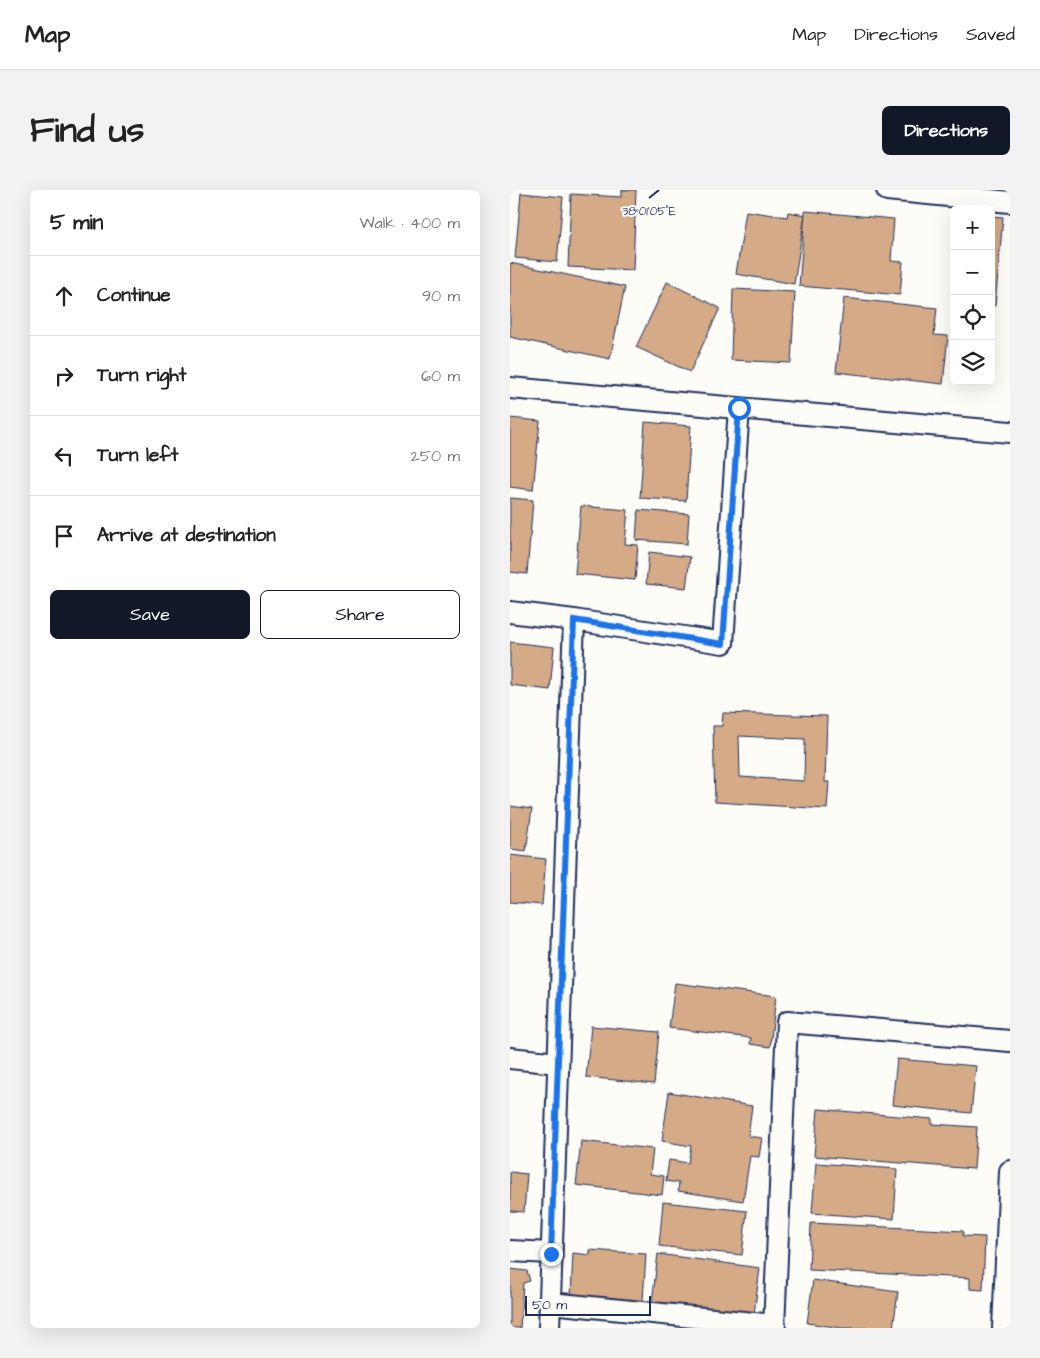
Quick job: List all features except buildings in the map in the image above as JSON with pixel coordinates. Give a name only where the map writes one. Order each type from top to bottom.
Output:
[{"type":"street","points":[[887,190],[1010,202]]},
{"type":"street","points":[[510,388],[1010,432]]},
{"type":"street","points":[[510,612],[574,620],[723,644],[739,408]]},
{"type":"street","points":[[549,1328],[574,620]]},
{"type":"street","points":[[550,1303],[774,1327],[787,1022],[1010,1041]]},
{"type":"street","points":[[510,1058],[558,1063]]},
{"type":"street","points":[[1003,1328],[1010,1170]]},
{"type":"street","points":[[510,1251],[551,1254]]},
{"type":"route","points":[[551,1254],[574,620],[723,644],[739,408]]}]
